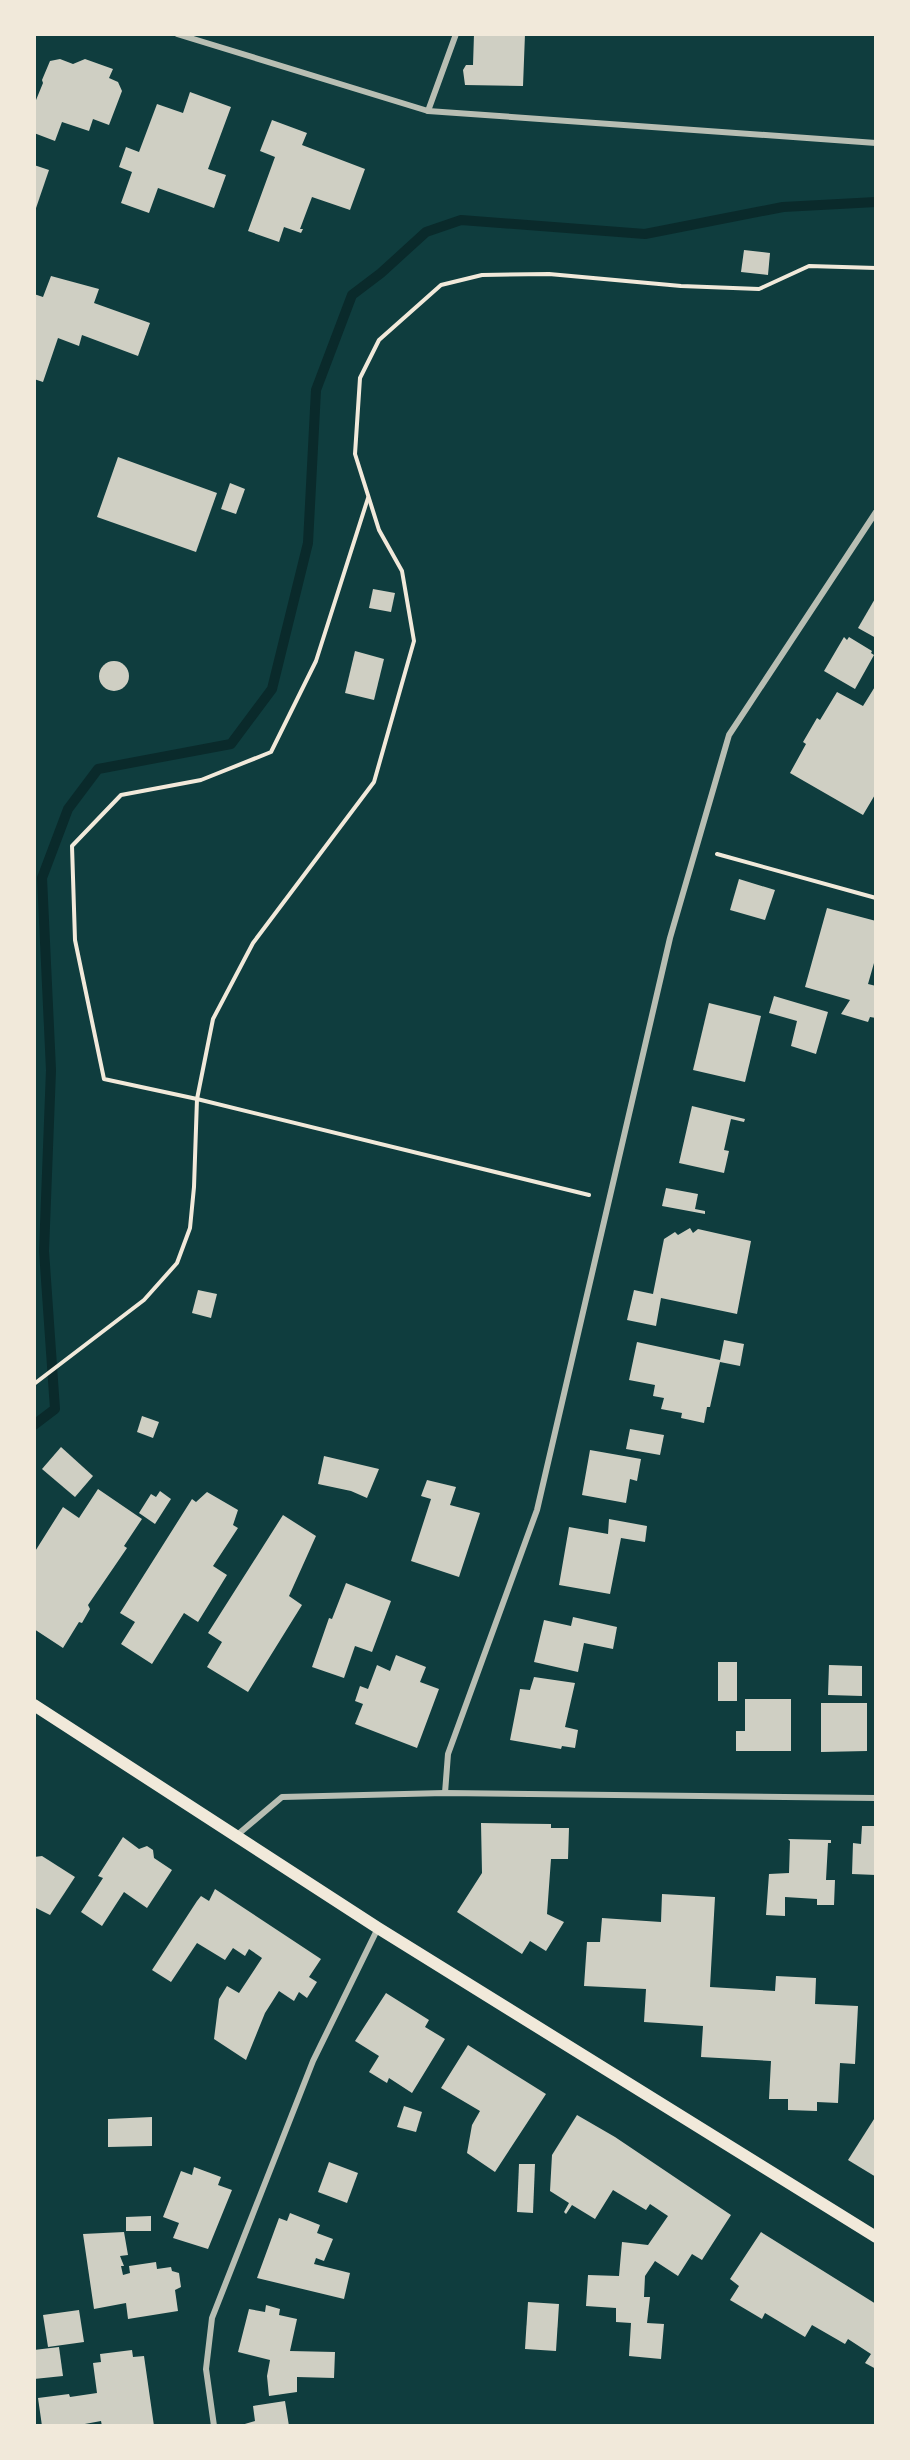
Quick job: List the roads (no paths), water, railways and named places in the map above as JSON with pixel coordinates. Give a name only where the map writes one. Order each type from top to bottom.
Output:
[{"type":"main road","points":[[34,1705],[378,1928],[876,2237]]},
{"type":"street","points":[[177,34],[428,111],[876,142]]},
{"type":"street","points":[[428,111],[456,34]]},
{"type":"street","points":[[446,1793],[448,1754],[537,1510],[670,938],[729,735],[876,512]]},
{"type":"street","points":[[236,1836],[282,1797],[446,1793],[876,1798]]},
{"type":"street","points":[[214,2426],[206,2369],[212,2318],[313,2061],[378,1928]]},
{"type":"waterway","points":[[34,1425],[55,1409],[44,1251],[51,1070],[42,878],[68,809],[98,769],[231,744],[272,689],[308,543],[316,390],[352,295],[381,273],[426,232],[461,220],[645,234],[783,207],[876,202]]}]
